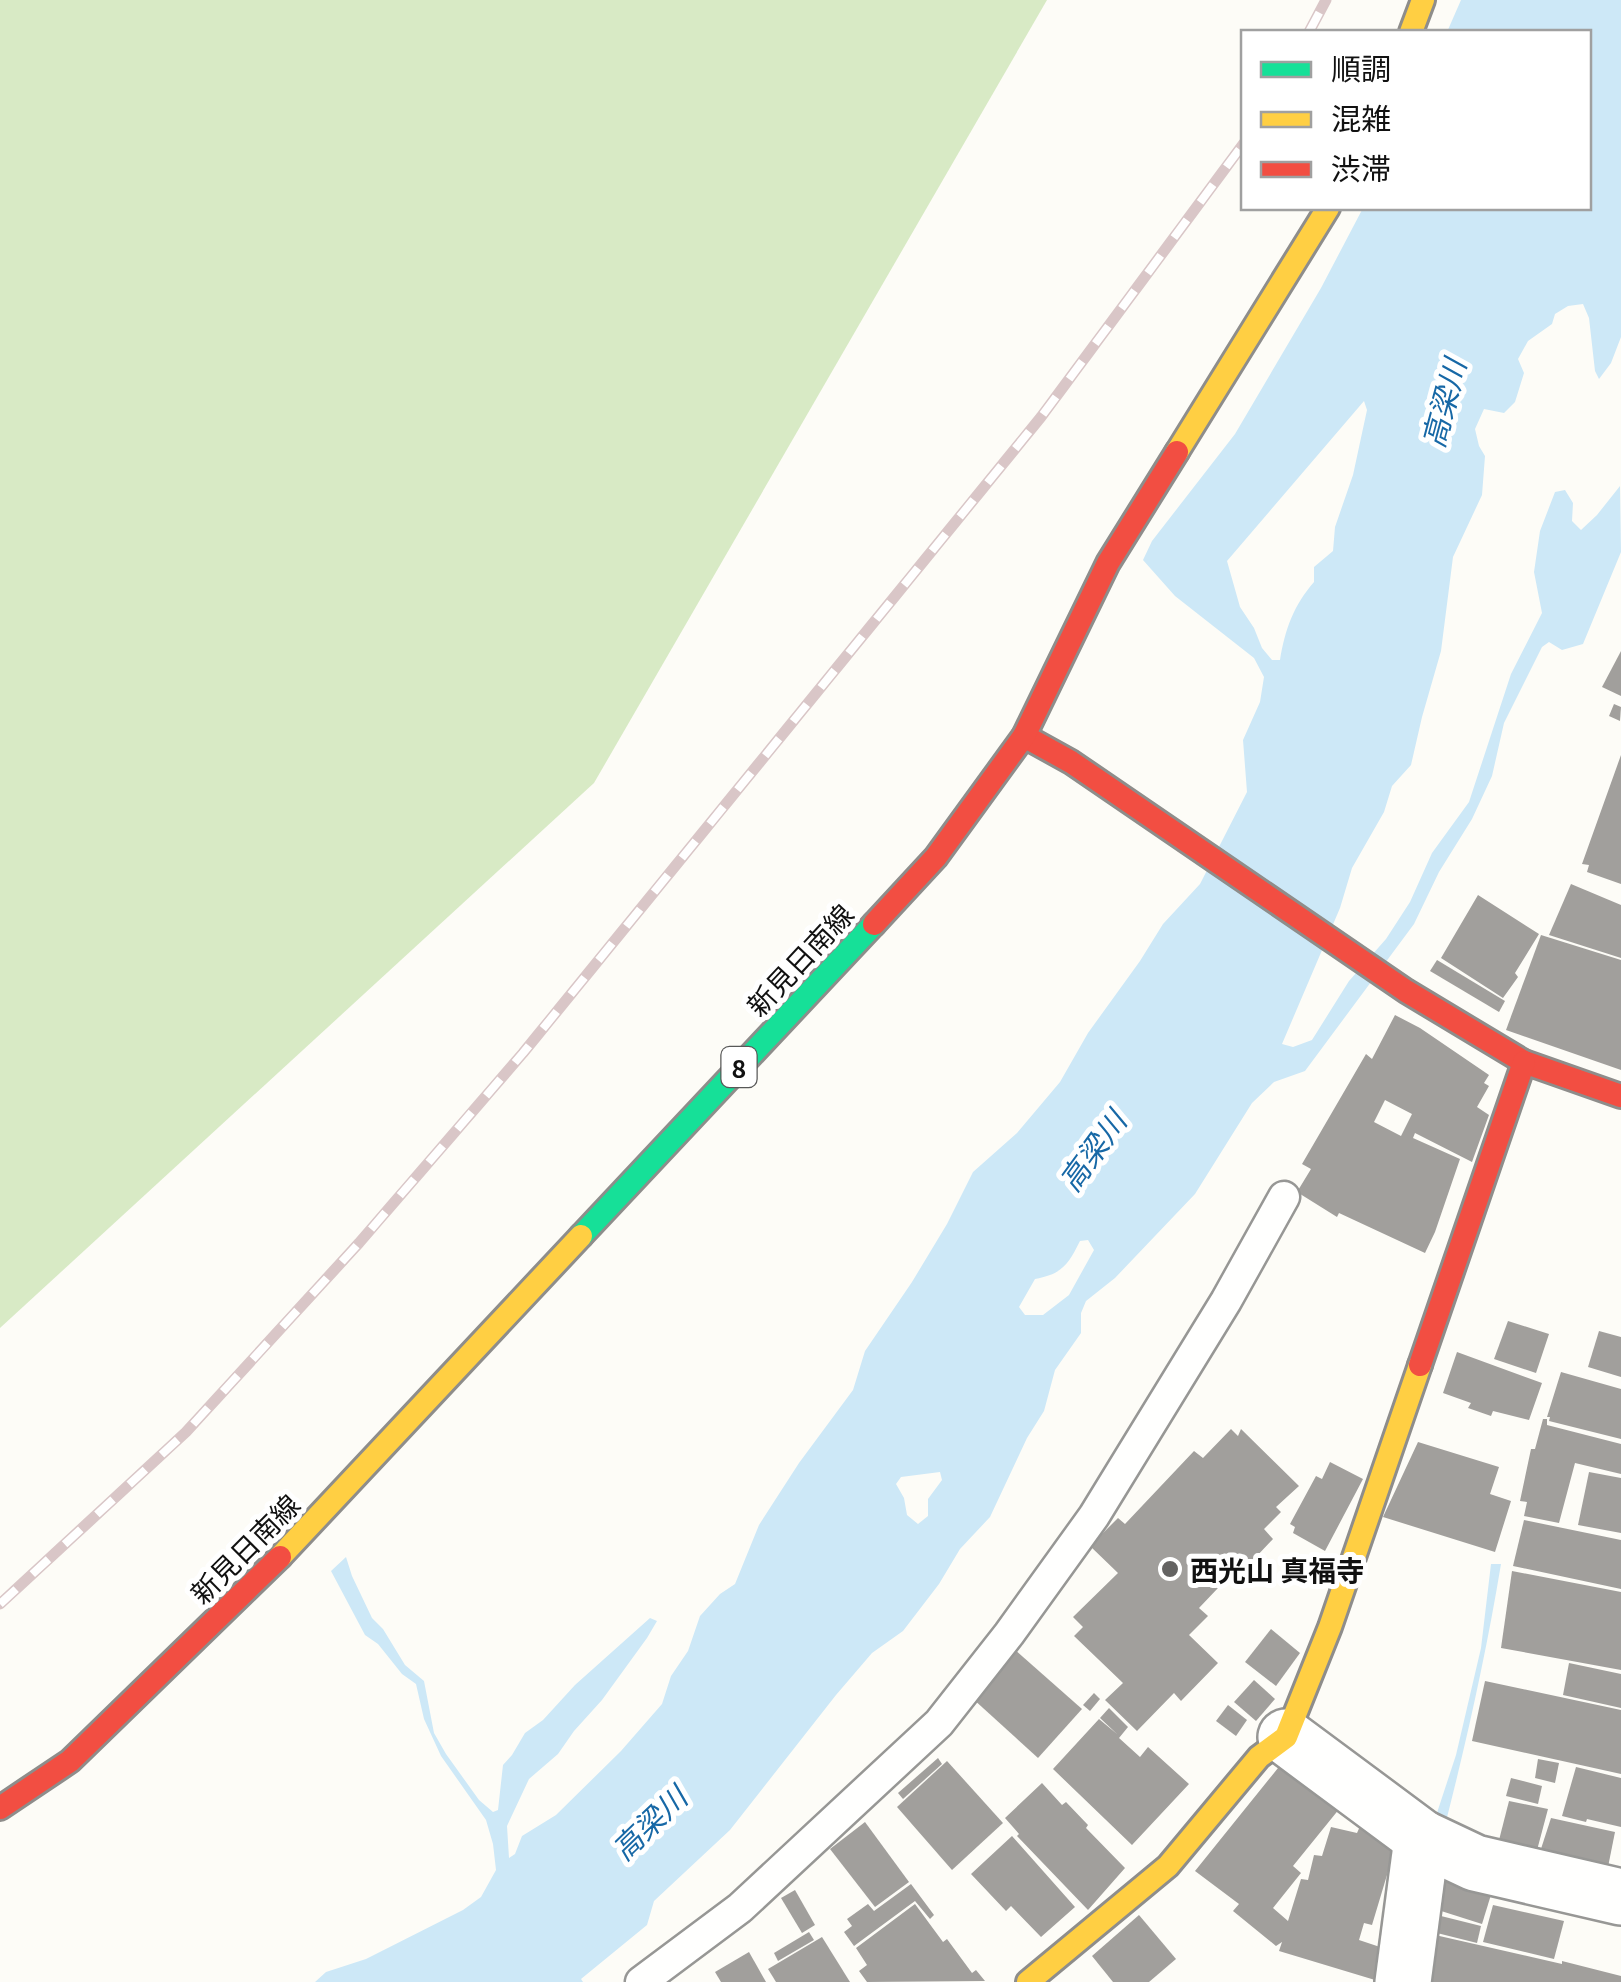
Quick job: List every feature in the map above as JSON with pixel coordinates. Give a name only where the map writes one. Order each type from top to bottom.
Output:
[{"type":"main road","points":[[1412,30],[1424,0]]},
{"type":"main road","name":"新見日南線","points":[[0,1808],[70,1761],[286,1551],[936,857],[1024,736],[1108,563],[1327,210]]},
{"type":"main road","points":[[1024,736],[1071,762],[1406,991],[1524,1062],[1621,1096]]},
{"type":"main road","points":[[1028,1982],[1168,1866],[1259,1757],[1286,1737],[1330,1626],[1524,1062]]},
{"type":"street","points":[[1286,1737],[1422,1838],[1475,1863],[1621,1898]]},
{"type":"street","points":[[1403,1982],[1422,1838]]},
{"type":"lane","points":[[641,1982],[740,1908],[939,1723],[1094,1516],[1226,1301],[1284,1197]]},
{"type":"green space","points":[[0,0],[1047,0],[594,783],[0,1328]]},
{"type":"water","name":"高梁川","points":[[1461,0],[1621,0],[1621,337],[1611,363],[1599,379],[1589,318],[1583,304],[1568,306],[1555,314],[1552,324],[1528,341],[1518,359],[1524,373],[1515,402],[1504,413],[1484,409],[1475,429],[1485,456],[1482,495],[1453,557],[1441,651],[1411,765],[1392,786],[1384,812],[1352,868],[1340,908],[1282,1044],[1293,1047],[1312,1040],[1349,981],[1386,939],[1410,902],[1432,853],[1469,802],[1511,674],[1542,613],[1534,572],[1540,531],[1555,492],[1565,490],[1573,503],[1572,521],[1581,530],[1620,486],[1621,552],[1583,644],[1562,650],[1549,642],[1542,647],[1504,723],[1492,776],[1414,924],[1305,1071],[1274,1082],[1252,1103],[1195,1194],[1115,1278],[1086,1301],[1081,1313],[1081,1333],[1055,1370],[1044,1411],[990,1517],[960,1549],[903,1631],[872,1653],[730,1830],[654,1901],[647,1925],[581,1979],[583,1982],[315,1982],[326,1972],[366,1959],[463,1910],[481,1897],[496,1870],[486,1820],[441,1756],[424,1719],[416,1684],[365,1635],[331,1571],[346,1557],[372,1618],[405,1665],[424,1681],[434,1733],[446,1754],[479,1800],[493,1812],[498,1810],[503,1765],[525,1733],[650,1618],[657,1621],[602,1700],[558,1754],[529,1779],[507,1826],[509,1858],[515,1854],[522,1836],[556,1815],[662,1704],[700,1616],[735,1584],[759,1525],[853,1390],[865,1351],[947,1224],[973,1172],[1017,1133],[1060,1082],[1088,1033],[1163,924],[1200,884],[1247,792],[1243,740],[1260,702],[1264,677],[1254,658],[1175,596],[1143,560],[1152,541],[1235,434],[1362,210],[1591,210],[1591,30],[1448,30]],"holes":[[[1364,401],[1367,410],[1353,475],[1335,527],[1333,551],[1314,567],[1314,582],[1291,618],[1280,660],[1272,660],[1240,607],[1227,561]],[[1088,1240],[1094,1250],[1069,1295],[1043,1315],[1025,1315],[1019,1307],[1035,1279],[1063,1267],[1080,1241]],[[940,1472],[942,1480],[928,1499],[928,1516],[918,1524],[907,1515],[896,1484],[901,1477]]]},
{"type":"water","points":[[1491,1564],[1501,1564],[1475,1699],[1443,1833],[1432,1828],[1456,1755],[1481,1648]]},
{"type":"building","points":[[1621,651],[1621,696],[1602,687]]},
{"type":"building","points":[[1614,704],[1621,707],[1620,721],[1609,716]]},
{"type":"building","points":[[1621,755],[1621,884],[1587,872],[1589,865],[1582,864]]},
{"type":"building","points":[[1571,884],[1621,905],[1621,958],[1549,935]]},
{"type":"building","points":[[1478,895],[1539,934],[1503,998],[1441,958]]},
{"type":"building","points":[[1541,935],[1621,960],[1621,1070],[1506,1030]]},
{"type":"building","points":[[1437,960],[1505,1001],[1499,1012],[1430,971]]},
{"type":"building","points":[[1395,1015],[1489,1075],[1484,1083],[1489,1086],[1477,1107],[1489,1115],[1472,1162],[1415,1133],[1413,1138],[1460,1159],[1425,1253],[1339,1213],[1337,1217],[1297,1192],[1311,1169],[1302,1164],[1366,1054],[1372,1059]],"holes":[[[1385,1100],[1412,1114],[1401,1136],[1374,1122]]]},
{"type":"building","points":[[1508,1321],[1549,1334],[1536,1373],[1494,1359]]},
{"type":"building","points":[[1599,1331],[1621,1337],[1621,1377],[1588,1367]]},
{"type":"building","points":[[1457,1352],[1542,1383],[1529,1420],[1493,1411],[1491,1416],[1468,1408],[1471,1403],[1443,1393]]},
{"type":"building","points":[[1561,1372],[1621,1389],[1621,1439],[1549,1421]]},
{"type":"building","points":[[1543,1419],[1547,1419],[1547,1425],[1621,1444],[1621,1474],[1575,1463],[1559,1523],[1524,1516],[1527,1502],[1520,1501],[1531,1449],[1535,1449]]},
{"type":"building","points":[[1231,1429],[1238,1436],[1241,1429],[1299,1486],[1276,1507],[1281,1512],[1264,1529],[1273,1539],[1237,1577],[1228,1568],[1213,1582],[1218,1588],[1199,1608],[1208,1616],[1189,1635],[1218,1663],[1181,1701],[1174,1693],[1137,1731],[1105,1700],[1123,1683],[1074,1636],[1083,1627],[1073,1617],[1118,1573],[1090,1546],[1118,1518],[1125,1524],[1194,1451],[1203,1458]]},
{"type":"building","points":[[1418,1442],[1499,1467],[1490,1494],[1511,1501],[1495,1552],[1383,1517]]},
{"type":"building","points":[[1330,1462],[1363,1479],[1325,1551],[1293,1533],[1295,1527],[1290,1524],[1316,1476],[1322,1479]]},
{"type":"building","points":[[1589,1472],[1621,1478],[1621,1533],[1578,1525]]},
{"type":"building","points":[[1524,1520],[1621,1540],[1621,1589],[1513,1566]]},
{"type":"building","points":[[1512,1571],[1621,1592],[1621,1670],[1501,1648]]},
{"type":"building","points":[[1271,1629],[1300,1653],[1276,1686],[1245,1662]]},
{"type":"building","points":[[1006,1642],[1082,1709],[1038,1758],[972,1698]]},
{"type":"building","points":[[1569,1663],[1621,1674],[1621,1708],[1563,1695]]},
{"type":"building","points":[[1254,1680],[1275,1699],[1256,1721],[1234,1702]]},
{"type":"building","points":[[1485,1681],[1621,1710],[1621,1774],[1472,1741]]},
{"type":"building","points":[[1094,1693],[1100,1699],[1090,1711],[1083,1705]]},
{"type":"building","points":[[1228,1705],[1247,1720],[1236,1736],[1216,1721]]},
{"type":"building","points":[[1109,1708],[1128,1727],[1119,1738],[1140,1757],[1148,1747],[1189,1784],[1132,1845],[1053,1769],[1099,1719],[1117,1734],[1100,1718]]},
{"type":"building","points":[[938,1758],[942,1764],[903,1799],[898,1793]]},
{"type":"building","points":[[1538,1759],[1559,1763],[1555,1783],[1535,1778]]},
{"type":"building","points":[[947,1761],[1003,1823],[952,1870],[897,1807]]},
{"type":"building","points":[[1282,1763],[1340,1808],[1293,1866],[1301,1873],[1273,1908],[1288,1921],[1301,1879],[1308,1880],[1314,1855],[1322,1856],[1331,1827],[1357,1833],[1361,1824],[1399,1835],[1372,1925],[1364,1923],[1359,1940],[1383,1948],[1375,1980],[1279,1951],[1282,1942],[1276,1946],[1233,1911],[1239,1904],[1195,1871]]},
{"type":"building","points":[[1576,1767],[1621,1778],[1621,1827],[1562,1816]]},
{"type":"building","points":[[1511,1778],[1542,1786],[1538,1804],[1506,1796]]},
{"type":"building","points":[[1042,1783],[1062,1805],[1066,1802],[1125,1868],[1088,1910],[1017,1836],[1005,1818]]},
{"type":"building","points":[[1509,1801],[1548,1809],[1536,1854],[1498,1844]]},
{"type":"building","points":[[1551,1818],[1615,1832],[1608,1867],[1540,1852]]},
{"type":"building","points":[[865,1822],[909,1882],[875,1907],[830,1849]]},
{"type":"building","points":[[1012,1836],[1075,1907],[1041,1937],[1011,1906],[1006,1911],[971,1874]]},
{"type":"building","points":[[1448,1873],[1494,1885],[1482,1924],[1438,1910]]},
{"type":"building","points":[[911,1884],[934,1915],[930,1919],[915,1901],[854,1946],[844,1932],[852,1926],[847,1919],[868,1904],[874,1911]]},
{"type":"building","points":[[795,1890],[815,1925],[802,1933],[781,1898]]},
{"type":"building","points":[[915,1904],[943,1942],[947,1939],[972,1973],[976,1970],[985,1981],[867,1982],[859,1971],[867,1965],[856,1948]]},
{"type":"building","points":[[1493,1905],[1564,1921],[1554,1959],[1483,1942]]},
{"type":"building","points":[[1139,1915],[1176,1959],[1149,1982],[1113,1982],[1092,1956]]},
{"type":"building","points":[[1437,1915],[1481,1926],[1477,1943],[1433,1932]]},
{"type":"building","points":[[809,1932],[814,1940],[778,1961],[774,1953]]},
{"type":"building","points":[[1435,1935],[1562,1961],[1621,1976],[1621,1982],[1424,1982]]},
{"type":"building","points":[[822,1937],[850,1982],[776,1982],[768,1969]]},
{"type":"building","points":[[749,1952],[766,1982],[721,1982],[715,1972]]},
{"type":"railway","points":[[1310,30],[1326,0]]},
{"type":"railway","points":[[0,1604],[186,1432],[359,1243],[523,1053],[1041,417],[1241,147]]},
{"type":"traffic: fast","points":[[581,1236],[874,924]]},
{"type":"traffic: slow","points":[[1412,30],[1423,0]]},
{"type":"traffic: slow","points":[[1177,452],[1327,210]]},
{"type":"traffic: slow","points":[[280,1557],[581,1236]]},
{"type":"traffic: slow","points":[[1028,1982],[1168,1866],[1259,1757],[1286,1737],[1330,1627],[1420,1365]]},
{"type":"traffic: jam","points":[[874,924],[936,857],[1024,736],[1108,563],[1177,452]]},
{"type":"traffic: jam","points":[[1024,736],[1071,762],[1406,991],[1524,1062],[1621,1096]]},
{"type":"traffic: jam","points":[[1420,1365],[1524,1062]]},
{"type":"traffic: jam","points":[[0,1808],[70,1761],[280,1557]]},
{"type":"place","name":"西光山 真福寺","points":[[1170,1569]]}]
